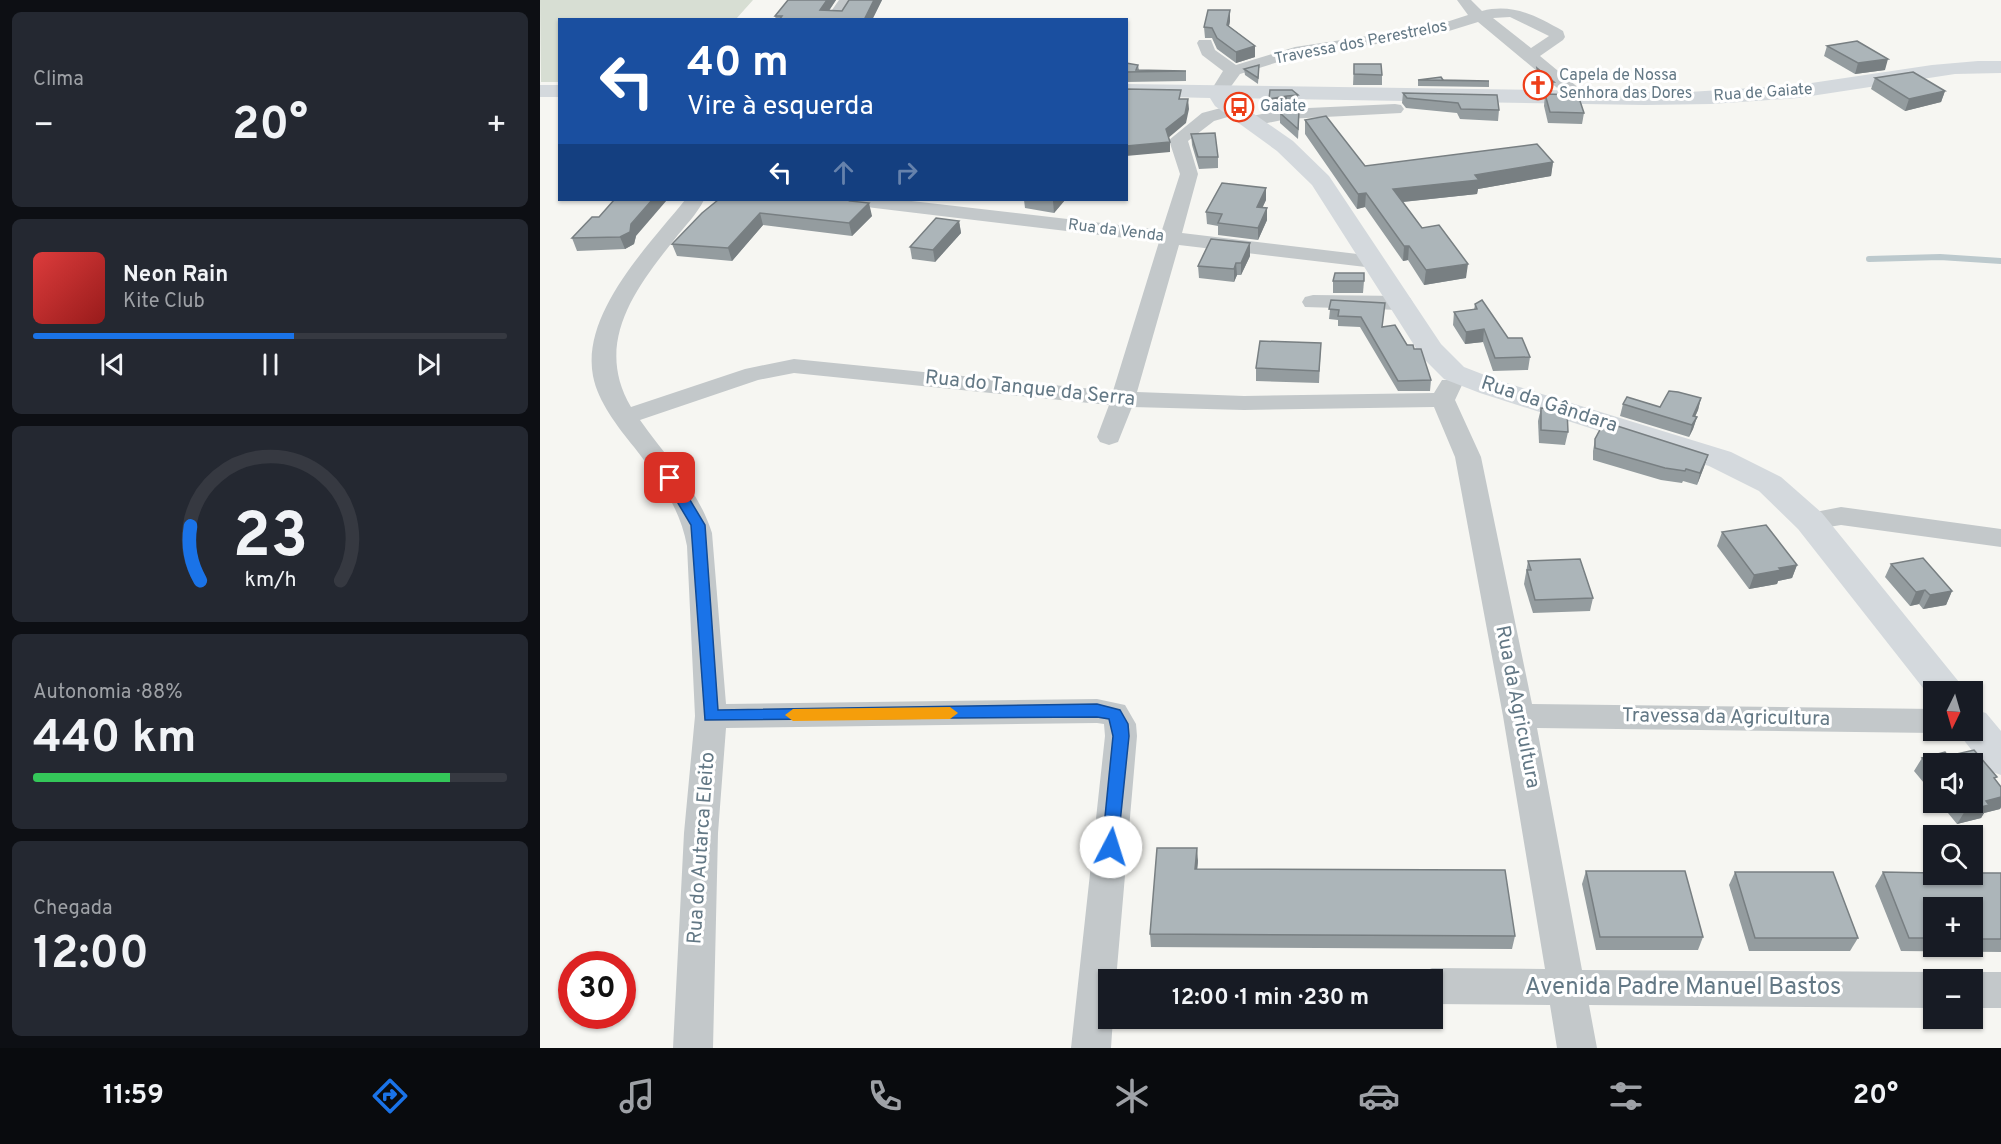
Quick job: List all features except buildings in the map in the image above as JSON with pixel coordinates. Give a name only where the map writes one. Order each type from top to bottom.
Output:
[{"type":"main road","name":"Rua de Gaiate","points":[[1128,90],[1233,98],[1713,98],[1816,90],[1979,66],[2001,67]]},
{"type":"main road","points":[[540,91],[558,91]]},
{"type":"main road","name":"Rua da Gândara","points":[[1233,98],[1303,161],[1321,181],[1402,303],[1431,350],[1449,387],[1490,387],[1720,459],[1770,484],[1810,521],[1937,681]]},
{"type":"main road","points":[[1983,737],[2001,759]]},
{"type":"street","points":[[835,18],[848,0]]},
{"type":"street","points":[[1464,0],[1470,10],[1580,98]]},
{"type":"street","name":"Travessa dos Perestrelos","points":[[1233,98],[1295,52],[1436,30],[1479,16],[1511,12],[1529,18],[1557,34],[1557,37],[1530,56]]},
{"type":"street","points":[[1205,43],[1233,98],[1287,114],[1395,109]]},
{"type":"street","points":[[1109,437],[1123,399],[1188,174],[1178,140],[1233,98]]},
{"type":"street","name":"Rua do Autarca Eleito","points":[[693,1048],[693,995],[701,833],[711,716],[698,525],[680,491],[625,417],[605,378],[602,356],[606,332],[615,309],[694,201]]},
{"type":"street","name":"Rua da Venda","points":[[866,201],[1374,262]]},
{"type":"street","points":[[1312,302],[1402,303]]},
{"type":"street","name":"Rua do Tanque da Serra","points":[[625,417],[753,374],[794,366],[1123,399],[1244,403],[1449,387]]},
{"type":"street","name":"Rua da Agricultura","points":[[1449,387],[1468,457],[1519,716],[1577,1048]]},
{"type":"street","points":[[1810,521],[1841,516],[2001,538]]},
{"type":"street","points":[[711,716],[1097,711],[1114,714],[1120,724],[1121,736],[1104,969]]},
{"type":"street","name":"Travessa da Agricultura","points":[[1519,716],[1923,721]]},
{"type":"street","name":"Avenida Padre Manuel Bastos","points":[[1443,986],[1923,990]]},
{"type":"street","points":[[1983,990],[2001,990]]},
{"type":"street","points":[[1091,1048],[1098,1009]]},
{"type":"shaded area","points":[[540,0],[753,0],[737,18],[558,18],[558,82],[541,82]]},
{"type":"waterway","points":[[1869,259],[1940,257],[2001,261]]},
{"type":"slow traffic","points":[[793,715],[950,713]]},
{"type":"place","name":"Capela de Nossa Senhora das Dores","points":[[1538,85]]},
{"type":"place","name":"Gaiate","points":[[1239,107]]},
{"type":"route","points":[[670,478],[680,491],[698,525],[711,716],[1097,711],[1114,714],[1120,724],[1121,736],[1111,847]]}]
